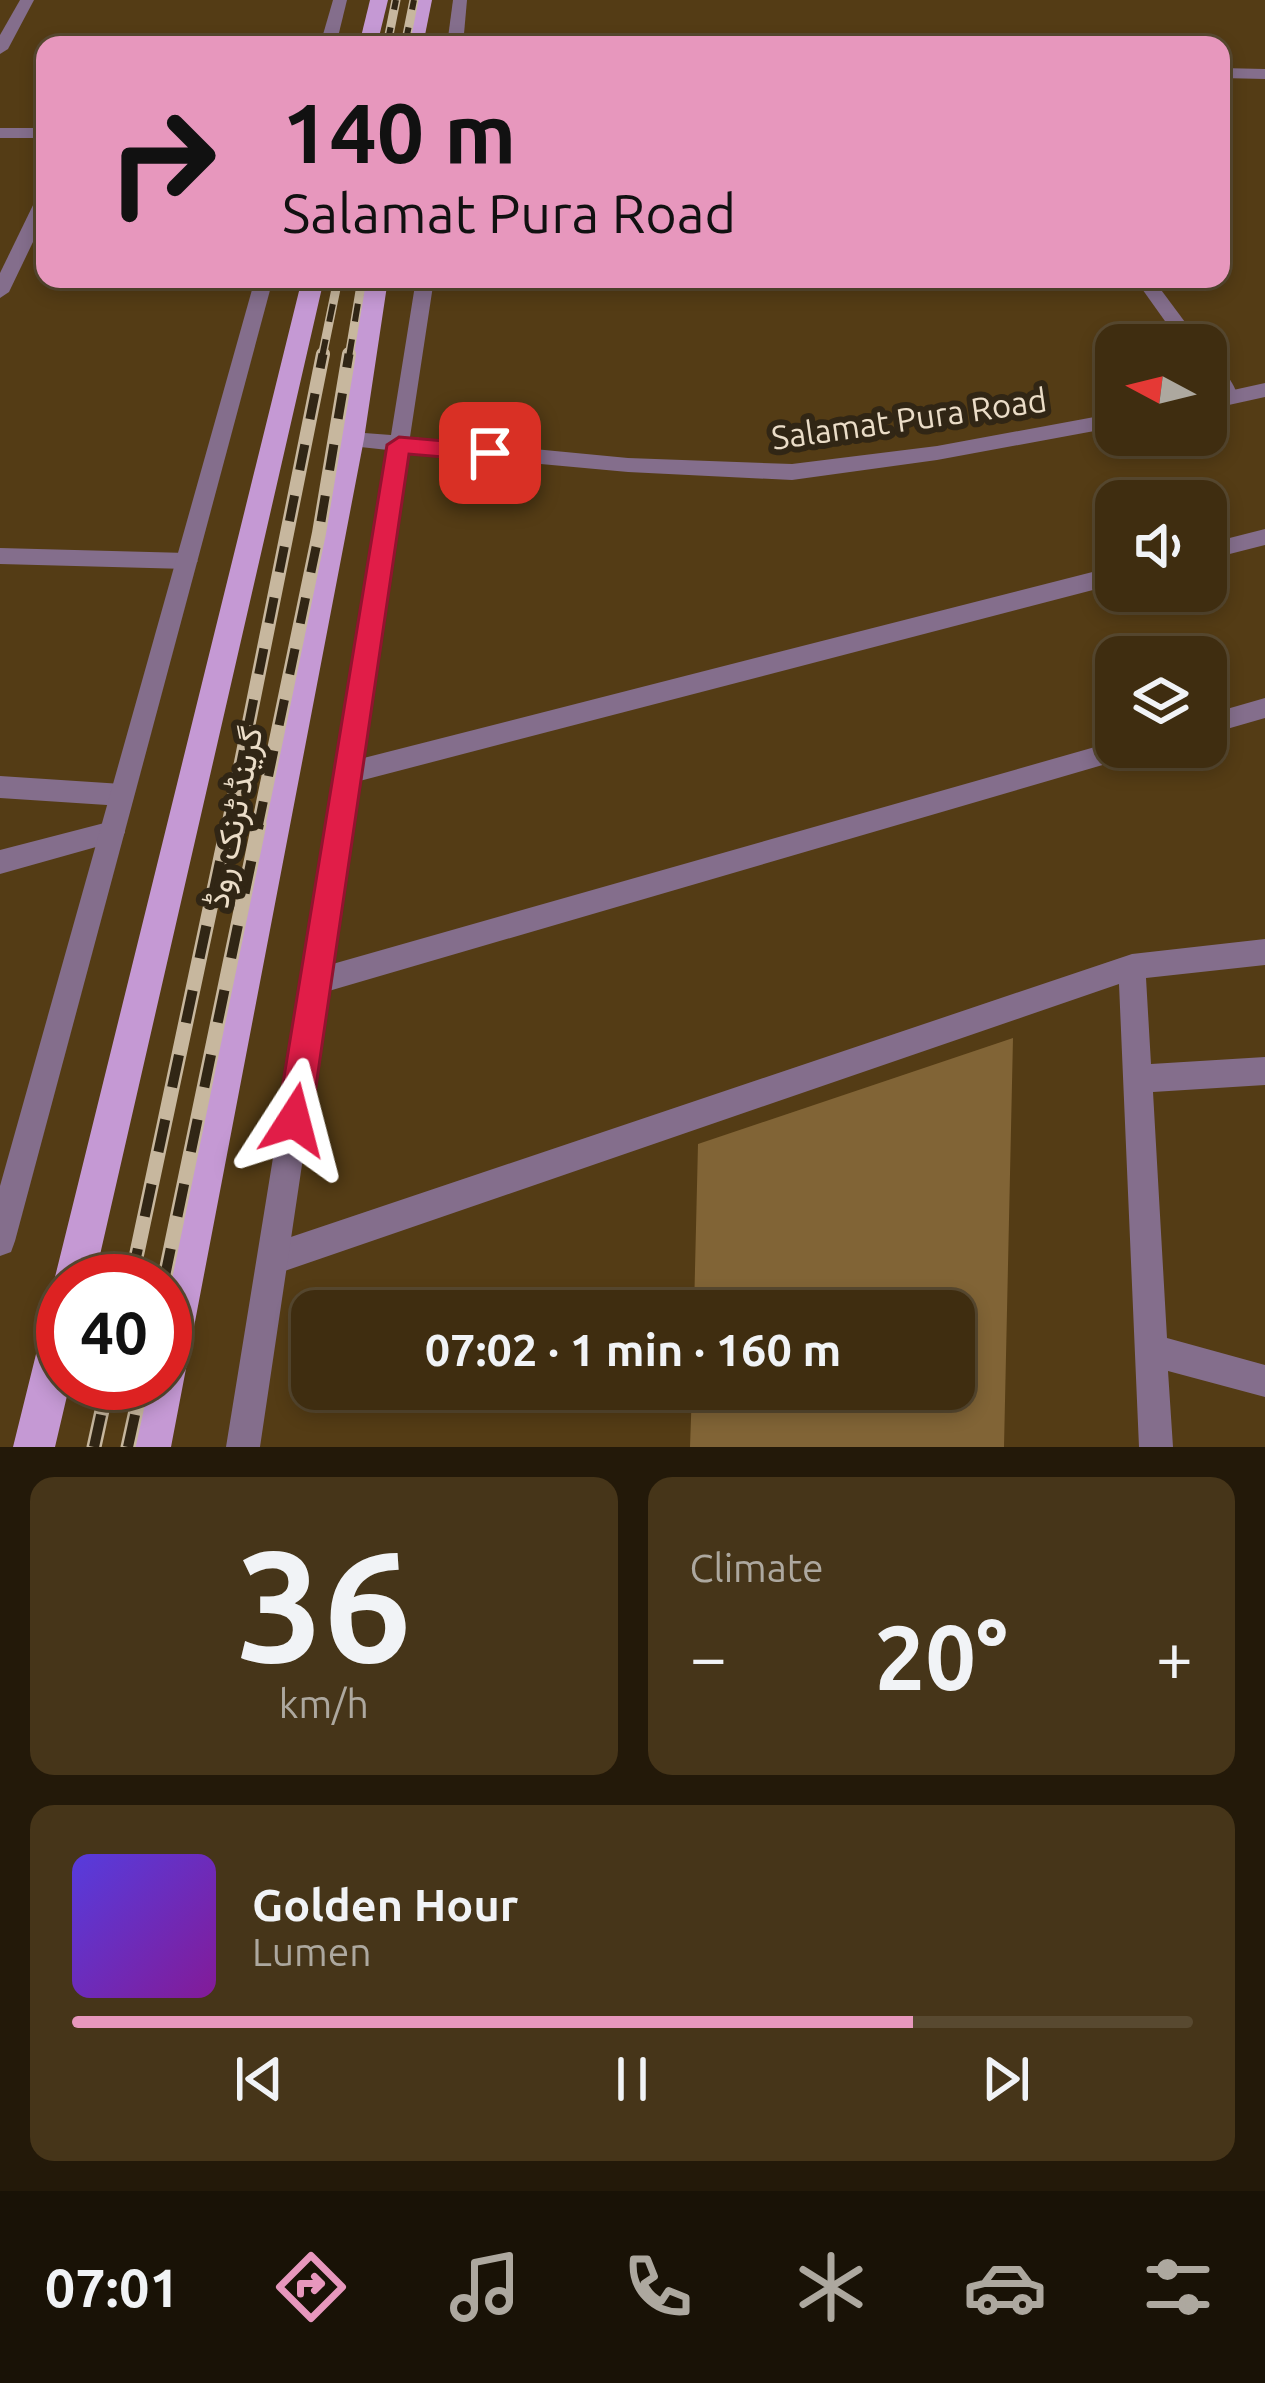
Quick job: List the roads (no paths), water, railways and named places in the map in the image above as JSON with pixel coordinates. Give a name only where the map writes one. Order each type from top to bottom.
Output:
[{"type":"main road","points":[[370,36],[379,0]]},
{"type":"main road","points":[[415,36],[423,0]]},
{"type":"main road","name":"گرینڈ ٹرنک روڈ","points":[[80,1254],[311,288]]},
{"type":"main road","name":"گرینڈ ٹرنک روڈ","points":[[188,1254],[351,439],[376,288]]},
{"type":"main road","points":[[34,1447],[43,1410]]},
{"type":"main road","points":[[150,1447],[157,1410]]},
{"type":"street","points":[[0,49],[27,0]]},
{"type":"street","points":[[330,36],[340,0]]},
{"type":"street","points":[[456,36],[460,0]]},
{"type":"street","points":[[1230,73],[1265,74]]},
{"type":"street","points":[[0,134],[36,133]]},
{"type":"street","points":[[0,292],[36,218]]},
{"type":"street","points":[[0,1241],[262,288]]},
{"type":"street","points":[[243,1447],[424,288]]},
{"type":"street","points":[[1151,288],[1177,324]]},
{"type":"street","points":[[1227,399],[1265,390]]},
{"type":"street","points":[[1227,392],[1231,398]]},
{"type":"street","name":"Salamat Pura Road","points":[[351,439],[693,470],[792,472],[938,453],[1095,424]]},
{"type":"street","points":[[1227,547],[1265,537]]},
{"type":"street","points":[[0,556],[187,561]]},
{"type":"street","points":[[348,773],[1095,580]]},
{"type":"street","points":[[1227,719],[1265,708]]},
{"type":"street","points":[[315,982],[1095,757]]},
{"type":"street","points":[[0,787],[122,795]]},
{"type":"street","points":[[0,862],[112,832]]},
{"type":"street","points":[[273,1259],[1132,968],[1265,952]]},
{"type":"street","points":[[1132,968],[1156,1447]]},
{"type":"street","points":[[1138,1079],[1265,1071]]},
{"type":"street","points":[[1151,1350],[1265,1382]]},
{"type":"railway","points":[[389,36],[396,0]]},
{"type":"railway","points":[[407,36],[414,0]]},
{"type":"railway","points":[[322,357],[336,288]]},
{"type":"railway","points":[[349,357],[360,288]]},
{"type":"railway","points":[[228,827],[323,354]]},
{"type":"railway","points":[[258,827],[319,533],[349,354]]},
{"type":"railway","points":[[137,1254],[228,824]]},
{"type":"railway","points":[[170,1254],[259,824]]},
{"type":"railway","points":[[94,1447],[102,1410]]},
{"type":"railway","points":[[128,1447],[136,1410]]}]
